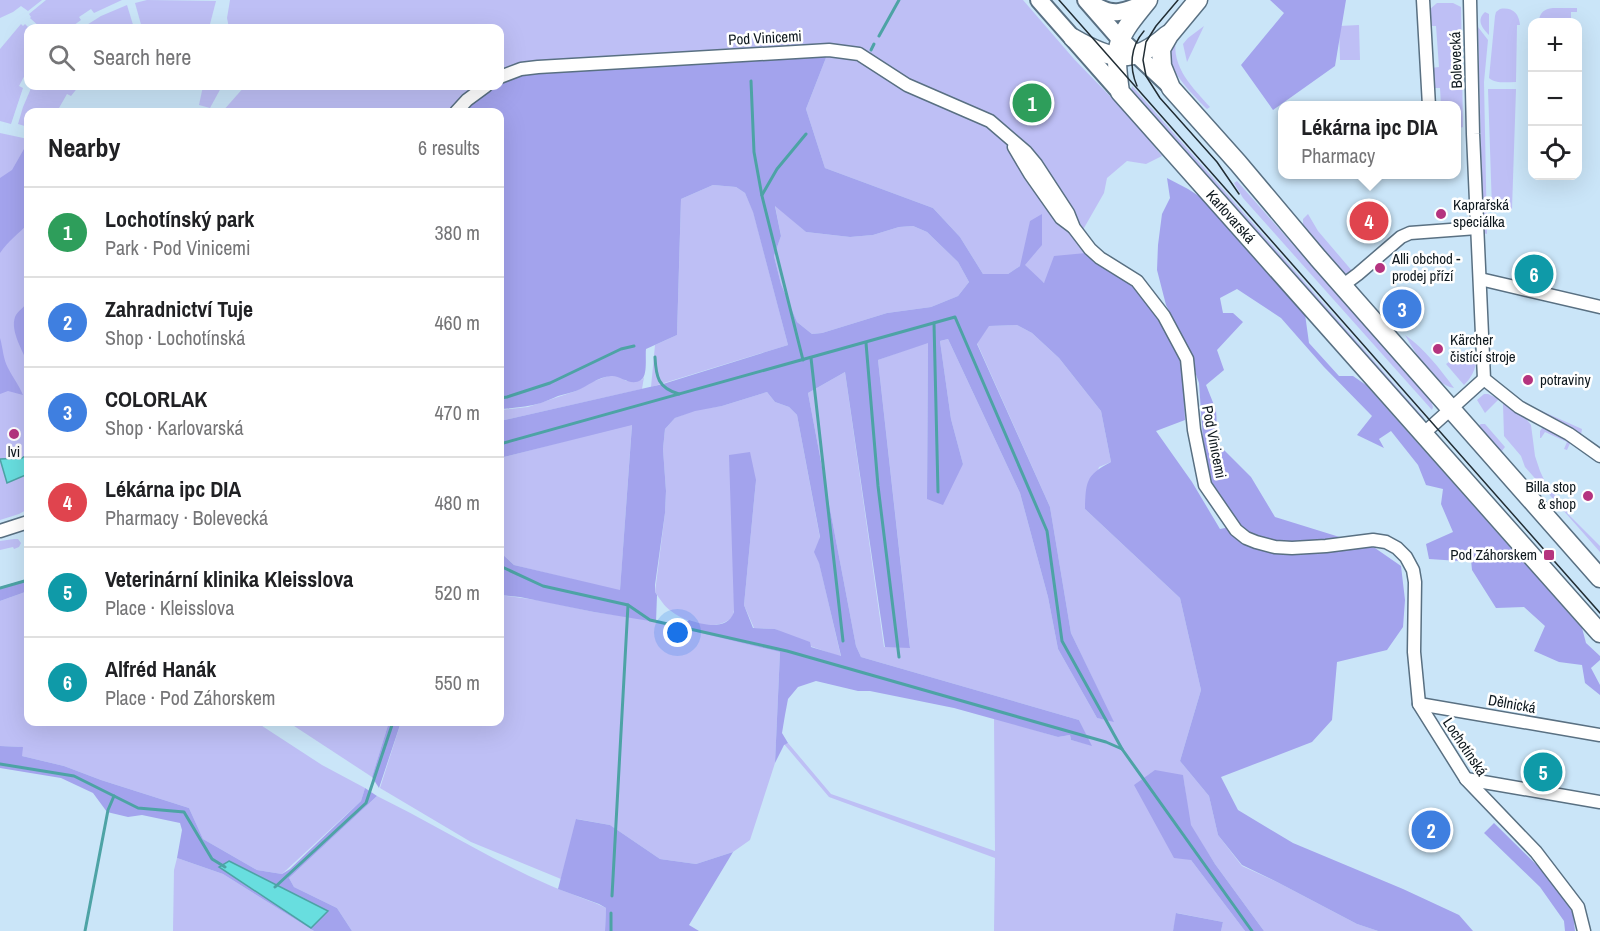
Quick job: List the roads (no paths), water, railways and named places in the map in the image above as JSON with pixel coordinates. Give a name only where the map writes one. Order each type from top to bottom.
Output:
[{"type":"main road","name":"Karlovarská","points":[[1039,0],[1600,633]]},
{"type":"main road","points":[[1087,0],[1103,11],[1111,13],[1119,13],[1147,1]]},
{"type":"main road","points":[[1087,0],[1119,47],[1142,59],[1171,88],[1600,579]]},
{"type":"main road","points":[[1171,88],[1162,66],[1161,54],[1164,42],[1198,0]]},
{"type":"main road","points":[[1120,92],[1116,65],[1119,47],[1131,21],[1147,1]]},
{"type":"main road","points":[[1142,59],[1145,51],[1176,28]]},
{"type":"main road","points":[[1073,38],[1089,48],[1119,47]]},
{"type":"street","name":"Bolevecká","points":[[1423,0],[1429,101]]},
{"type":"street","name":"Bolevecká","points":[[1470,0],[1484,379]]},
{"type":"street","name":"Pod Vinicemi","points":[[504,75],[521,69],[538,67],[829,50],[859,54],[906,85],[990,121],[1026,152],[1036,164],[1068,213],[1074,228],[1090,249],[1100,258],[1137,281],[1164,316],[1187,359],[1194,430],[1205,485],[1236,530],[1246,538],[1275,548],[1326,546],[1373,540],[1386,542],[1397,548]]},
{"type":"street","points":[[460,108],[481,90]]},
{"type":"street","points":[[1342,286],[1401,237],[1410,233],[1477,228]]},
{"type":"street","points":[[1480,279],[1600,307]]},
{"type":"street","points":[[1423,434],[1484,379],[1519,407],[1569,434],[1600,456]]},
{"type":"street","points":[[0,531],[24,523]]},
{"type":"street","name":"Lochotínská","points":[[1397,548],[1406,557],[1413,570],[1415,582],[1414,652],[1419,704],[1466,779],[1536,852],[1578,907],[1584,931]]},
{"type":"street","name":"Dělnická","points":[[1419,704],[1600,735]]},
{"type":"street","points":[[1466,779],[1600,802]]},
{"type":"waterway","points":[[879,36],[899,0]]},
{"type":"waterway","points":[[871,50],[874,44]]},
{"type":"waterway","points":[[751,81],[754,152],[762,196],[803,360]]},
{"type":"waterway","points":[[762,195],[777,169],[806,134]]},
{"type":"waterway","points":[[504,443],[955,317],[1047,531],[1062,641],[1122,749]]},
{"type":"waterway","points":[[934,323],[938,492]]},
{"type":"waterway","points":[[866,343],[878,486],[899,657]]},
{"type":"waterway","points":[[504,397],[550,383],[621,349],[634,346]]},
{"type":"waterway","points":[[655,357],[657,376],[662,385],[679,394]]},
{"type":"waterway","points":[[811,358],[843,641]]},
{"type":"waterway","points":[[504,568],[543,586],[628,605],[650,620],[787,651],[1106,742],[1122,749],[1252,931]]},
{"type":"waterway","points":[[0,588],[24,581]]},
{"type":"waterway","points":[[612,896],[628,605]]},
{"type":"waterway","points":[[275,887],[366,803],[392,726]]},
{"type":"waterway","points":[[0,764],[74,776],[138,808],[184,812],[212,859],[225,867]]},
{"type":"waterway","points":[[85,931],[108,810],[114,796]]},
{"type":"waterway","points":[[611,913],[611,931]]},
{"type":"tram line","points":[[1059,0],[1600,613]]},
{"type":"tram line","points":[[1178,0],[1146,42],[1143,60],[1146,76],[1160,98],[1217,162],[1239,194]]},
{"type":"tram line","points":[[1137,86],[1132,57],[1139,37],[1144,31]]},
{"type":"place","name":"Lochotínský park","points":[[1032,103]]},
{"type":"place","name":"Kaprařská speciálka","points":[[1441,214]]},
{"type":"place","name":"Lékárna ipc DIA","points":[[1369,221]]},
{"type":"place","name":"Alli obchod - prodej přízí","points":[[1380,268]]},
{"type":"place","name":"Alfréd Hanák","points":[[1534,274]]},
{"type":"place","name":"COLORLAK","points":[[1402,309]]},
{"type":"place","name":"Kärcher čistící stroje","points":[[1438,349]]},
{"type":"place","name":"potraviny","points":[[1528,380]]},
{"type":"place","name":"lvi","points":[[14,434]]},
{"type":"place","name":"Billa stop & shop","points":[[1588,496]]},
{"type":"place","name":"Pod Záhorskem","points":[[1549,555]]},
{"type":"place","name":"Veterinární klinika Kleisslova","points":[[1543,772]]},
{"type":"place","name":"Zahradnictví Tuje","points":[[1431,830]]}]
